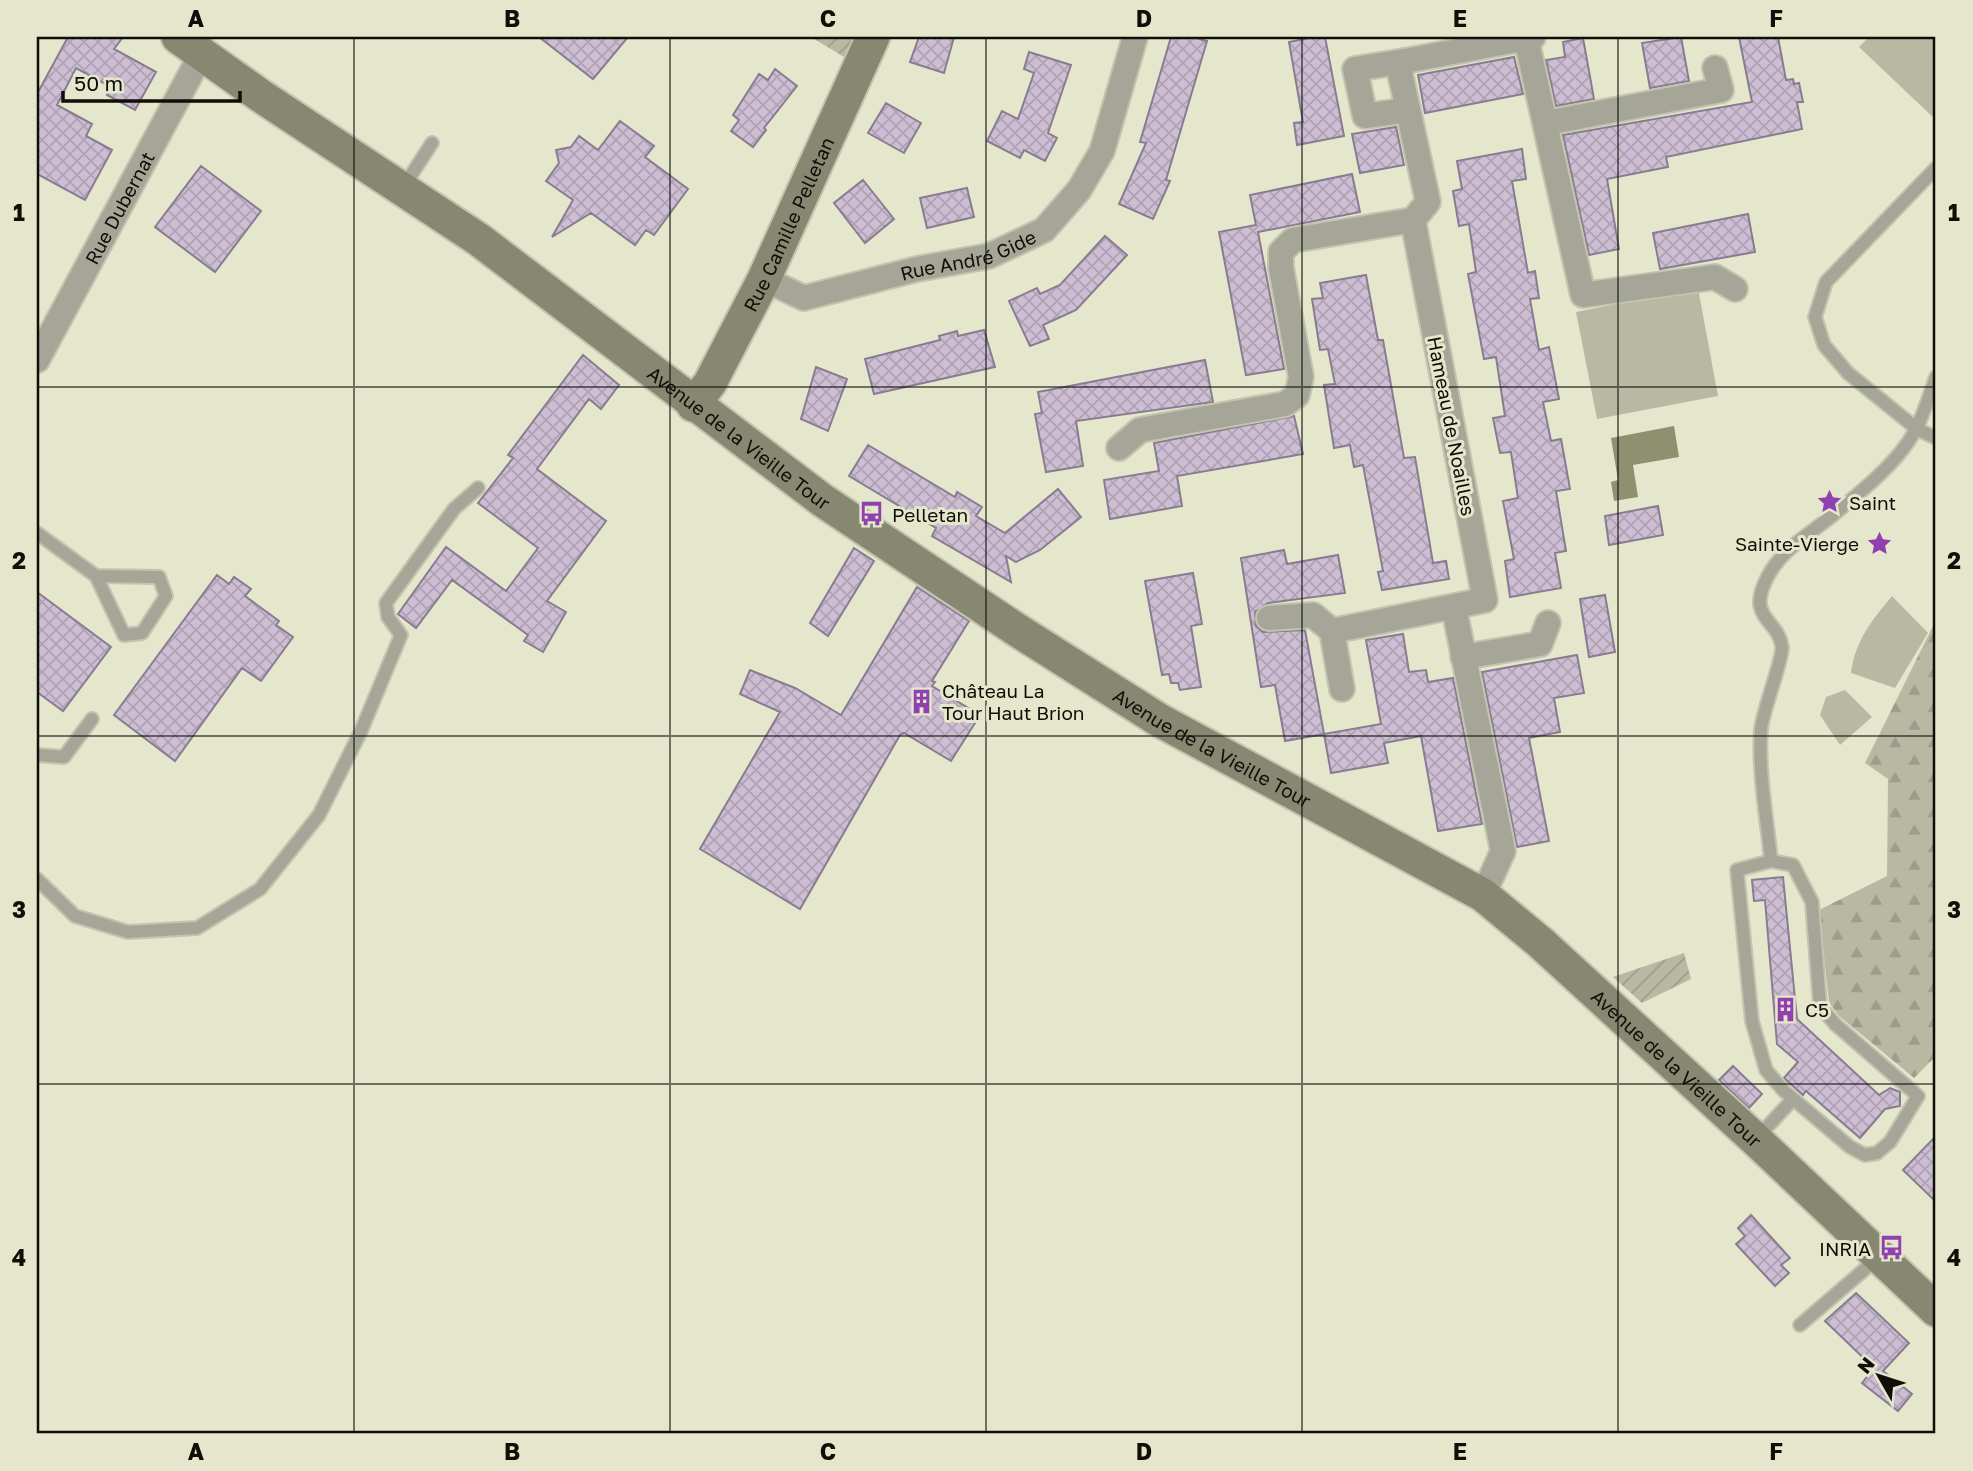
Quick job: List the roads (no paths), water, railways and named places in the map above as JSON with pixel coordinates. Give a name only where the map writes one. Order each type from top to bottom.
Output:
[{"type":"street","name":"Rue Camille Pelletan","points":[[693,405],[710,383],[764,279],[873,37]]},
{"type":"street","name":"Rue André Gide","points":[[764,279],[804,298],[917,270],[989,256],[1044,230],[1079,190],[1102,150],[1135,37]]},
{"type":"street","points":[[1408,110],[1365,116],[1356,69],[1529,38],[1583,296],[1715,277],[1735,289]]},
{"type":"street","name":"Avenue de la Vieille Tour","points":[[189,46],[478,239],[693,405],[822,500],[1159,720],[1483,895],[1541,943],[1755,1139],[1936,1310]]},
{"type":"street","name":"Rue Dubernat","points":[[37,360],[189,46]]},
{"type":"street","points":[[1119,447],[1140,430],[1285,404],[1297,395],[1301,377],[1280,268],[1281,251],[1293,240],[1413,220],[1428,202],[1400,73],[1405,61]]},
{"type":"street","points":[[1546,123],[1720,90],[1715,68]]},
{"type":"street","name":"Hameau de Noailles","points":[[1332,631],[1485,600],[1413,220]]},
{"type":"street","points":[[1454,608],[1503,851],[1483,895]]},
{"type":"street","points":[[1269,618],[1313,615],[1332,631],[1342,689]]},
{"type":"street","points":[[1464,657],[1540,644],[1548,623]]},
{"type":"lane","points":[[402,189],[432,143]]},
{"type":"lane","points":[[1936,168],[1826,282],[1815,317],[1824,345],[1835,359],[1917,429],[1936,438]]},
{"type":"lane","points":[[1771,862],[1761,762],[1761,728],[1782,649],[1777,634],[1763,619],[1759,599],[1768,575],[1785,552],[1836,513],[1886,466],[1917,429],[1936,377]]},
{"type":"lane","points":[[37,879],[75,916],[128,932],[197,928],[260,889],[320,815],[361,730],[401,635],[388,617],[386,603],[454,509],[478,488]]},
{"type":"lane","points":[[37,533],[96,576],[124,635],[142,633],[166,596],[159,577],[96,576]]},
{"type":"lane","points":[[37,755],[64,757],[92,719]]},
{"type":"lane","points":[[1771,862],[1793,865],[1812,902],[1820,1006],[1835,1024],[1918,1096],[1889,1142],[1877,1153],[1865,1155],[1850,1147],[1793,1099],[1766,1070],[1759,1052],[1752,1021],[1737,870],[1771,862]]},
{"type":"lane","points":[[1755,1139],[1793,1099]]},
{"type":"lane","points":[[1800,1325],[1880,1256]]},
{"type":"place","name":"Saint","points":[[1829,502]]},
{"type":"place","name":"Pelletan","points":[[872,514]]},
{"type":"place","name":"Sainte-Vierge","points":[[1879,543]]},
{"type":"place","name":"Château La Tour Haut Brion","points":[[922,701]]},
{"type":"place","name":"C5","points":[[1785,1009]]},
{"type":"place","name":"INRIA","points":[[1891,1248]]}]
